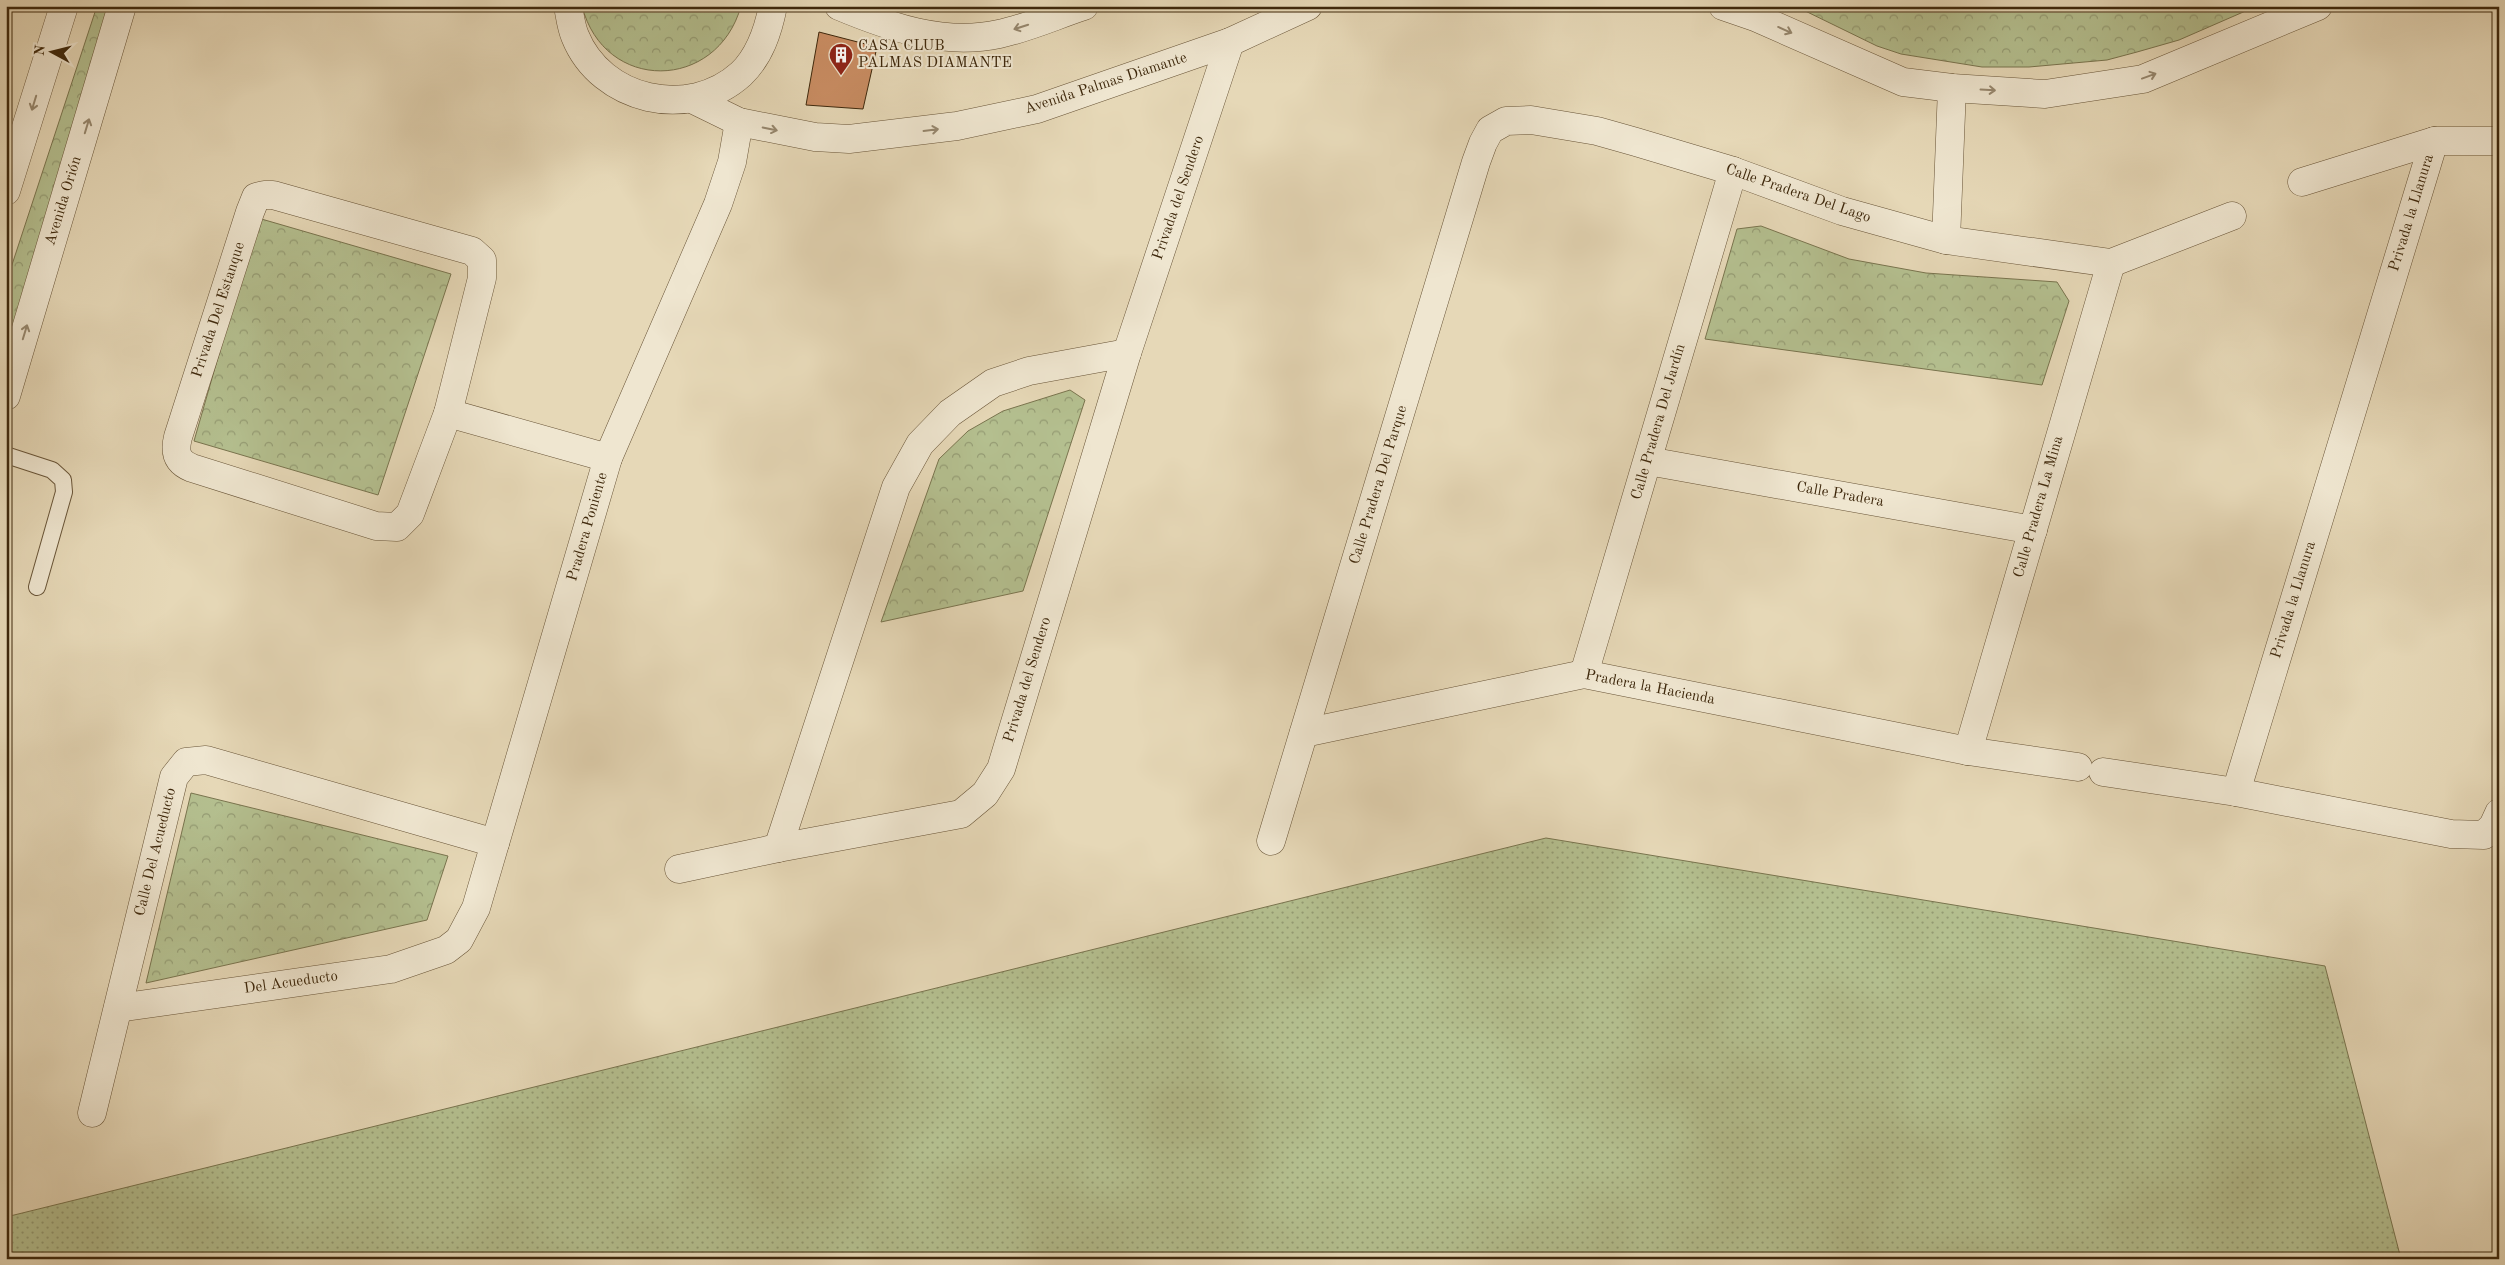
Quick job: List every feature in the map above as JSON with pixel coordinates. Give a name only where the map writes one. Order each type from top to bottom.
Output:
[{"type":"street","points":[[6,191],[64,6]]},
{"type":"street","name":"Avenida Orión","points":[[6,396],[122,6]]},
{"type":"street","points":[[568,6],[575,36],[589,61],[610,81],[635,95],[663,101],[692,99],[721,88],[741,74],[757,54],[768,30],[773,6]]},
{"type":"street","points":[[839,6],[866,18],[921,34],[967,37],[999,34],[1084,6]]},
{"type":"street","name":"Avenida Palmas Diamante","points":[[692,99],[739,122],[815,137],[849,139],[957,126],[1037,109],[1230,42],[1308,6]]},
{"type":"street","points":[[1723,6],[1755,17],[1903,82],[1952,88],[2045,94],[2143,79],[2318,6]]},
{"type":"street","name":"Privada del Sendero","points":[[679,869],[778,848],[961,814],[985,794],[994,782],[1001,769],[1127,353],[1230,42]]},
{"type":"street","points":[[1946,240],[1952,88]]},
{"type":"street","name":"Calle Pradera Del Lago","points":[[1490,130],[1506,121],[1523,120],[1578,128],[1636,142],[1733,171],[1842,211],[1946,240],[2111,263]]},
{"type":"street","name":"Pradera Poniente","points":[[459,940],[476,908],[608,458],[718,204],[732,162],[739,122]]},
{"type":"street","name":"Calle Pradera Del Parque","points":[[1271,841],[1476,162],[1490,130]]},
{"type":"street","name":"Privada la Llanura","points":[[2302,182],[2434,141],[2499,140]]},
{"type":"street","name":"Privada la Llanura","points":[[2236,792],[2434,141]]},
{"type":"street","name":"Calle Pradera Del Jardín","points":[[1584,674],[1733,171]]},
{"type":"street","name":"Privada Del Estanque","points":[[273,195],[472,251],[479,256],[482,260],[483,270],[448,413],[410,514],[397,527],[376,526],[192,468],[183,464],[177,458],[175,448],[178,437],[256,197],[273,195]]},
{"type":"street","points":[[2111,263],[2232,216]]},
{"type":"street","name":"Calle Pradera La Mina","points":[[1968,751],[2111,263]]},
{"type":"street","points":[[778,848],[896,487],[920,444],[950,413],[994,383],[1029,371],[1127,353]]},
{"type":"street","points":[[448,413],[608,458]]},
{"type":"street","name":"Calle Pradera","points":[[1648,461],[2033,530]]},
{"type":"street","name":"Pradera la Hacienda","points":[[1304,733],[1584,674],[1968,751],[2236,792]]},
{"type":"street","name":"Calle Del Acueducto","points":[[92,1113],[174,777],[186,762],[206,760],[495,843]]},
{"type":"street","points":[[2236,792],[2451,834],[2484,835],[2493,826],[2499,813]]},
{"type":"street","name":"Del Acueducto","points":[[118,1008],[391,969],[446,950],[459,940]]},
{"type":"lane","points":[[6,455],[52,470],[63,480],[64,492],[37,587]]},
{"type":"green space","points":[[97,6],[116,6],[6,370],[6,283]]},
{"type":"green space","points":[[582,6],[741,6],[728,34],[709,55],[686,67],[661,71],[636,67],[613,55],[594,35]]},
{"type":"green space","points":[[1795,6],[2257,6],[2179,40],[2107,60],[2029,67],[1982,67],[1901,54],[1877,46]]},
{"type":"green space","points":[[258,218],[451,274],[378,495],[194,441]]},
{"type":"green space","points":[[1761,226],[1849,259],[1926,273],[2057,282],[2069,301],[2042,385],[1705,339],[1737,229]]},
{"type":"green space","points":[[1070,390],[1085,400],[1023,591],[881,622],[939,459],[968,431],[1003,411]]},
{"type":"green space","points":[[191,793],[448,856],[427,920],[146,983]]},
{"type":"green space","points":[[1546,838],[2325,966],[2401,1259],[6,1259],[6,1217]]},
{"type":"building","name":"CASA CLUB PALMAS DIAMANTE","points":[[819,32],[877,47],[863,109],[806,105]]},
{"type":"place","name":"CASA CLUB PALMAS DIAMANTE","points":[[841,76]]}]
